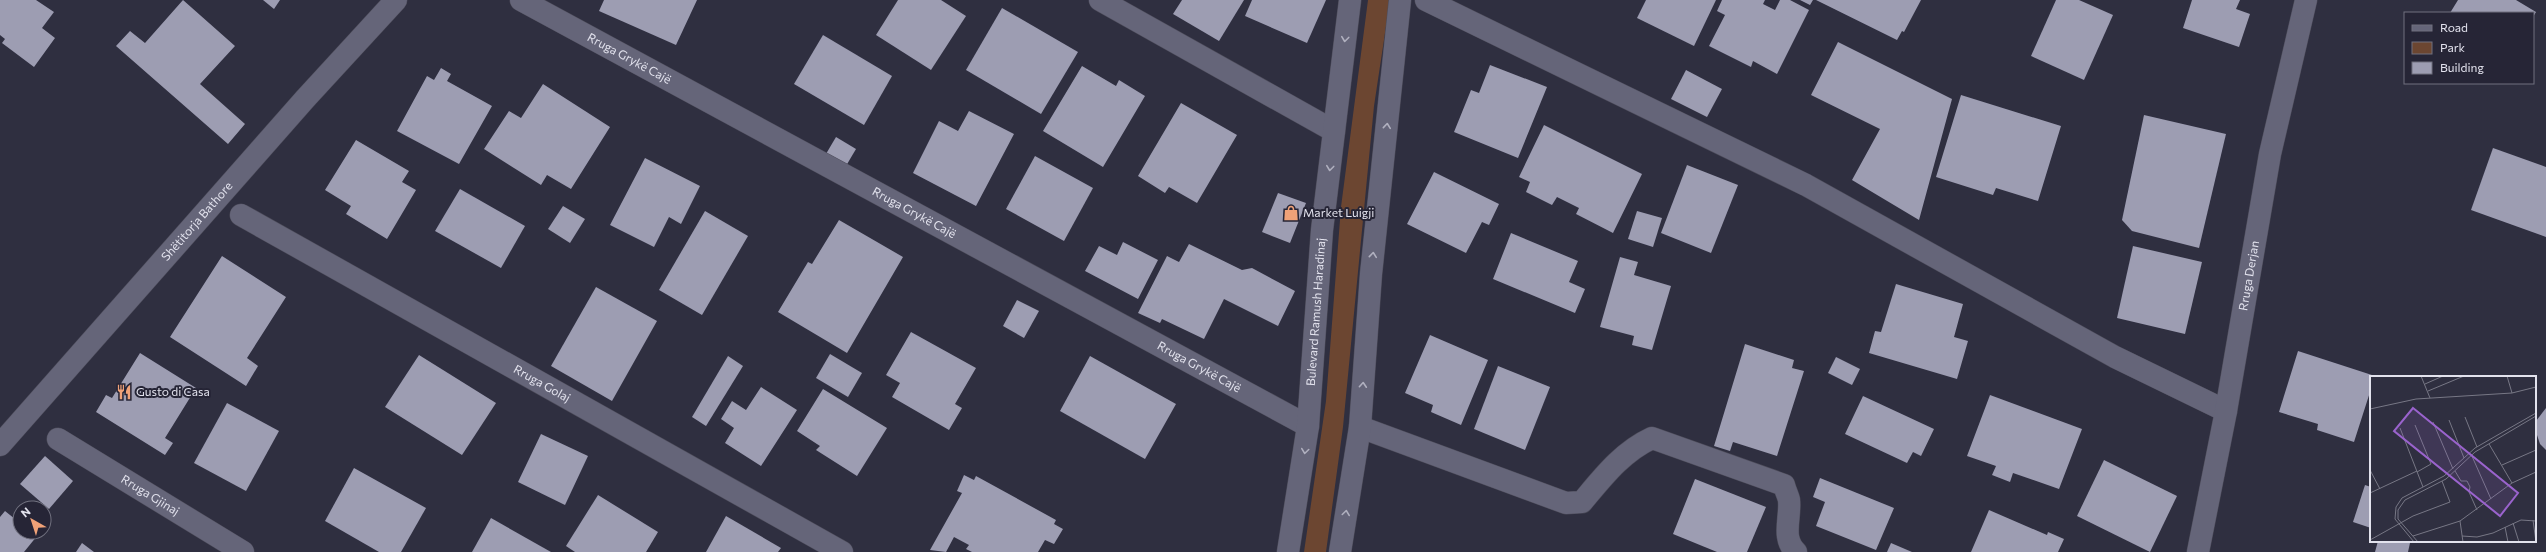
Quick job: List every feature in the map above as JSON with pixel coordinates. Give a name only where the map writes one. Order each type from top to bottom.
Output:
[{"type":"street","name":"Shëtitorja Bathore","points":[[0,445],[305,99],[396,0]]},
{"type":"street","name":"Rruga Grykë Cajë","points":[[521,0],[1308,426]]},
{"type":"street","points":[[1100,0],[1334,131]]},
{"type":"street","name":"Bulevard Ramush Haradinaj","points":[[1288,552],[1308,426],[1322,230],[1350,0]]},
{"type":"street","points":[[1340,552],[1360,427],[1371,274],[1400,0]]},
{"type":"street","points":[[1426,0],[1806,185],[2115,356],[2226,411]]},
{"type":"street","name":"Rruga Derjan","points":[[2198,552],[2226,411],[2270,154],[2306,0]]},
{"type":"street","name":"Rruga Golaj","points":[[241,215],[842,552]]},
{"type":"street","points":[[1360,427],[1566,503],[1582,502],[1620,458],[1636,445],[1652,438],[1784,485],[1789,500],[1787,530],[1790,546],[1796,552]]},
{"type":"street","name":"Rruga Gjinaj","points":[[58,438],[243,552]]},
{"type":"green space","points":[[1368,0],[1390,0],[1374,106],[1343,427],[1326,552],[1304,552],[1326,401],[1341,207]]},
{"type":"building","points":[[0,0],[36,0],[54,12],[42,28],[55,38],[34,67],[2,43],[5,39],[0,35]]},
{"type":"building","points":[[183,0],[235,46],[200,84],[245,124],[228,144],[116,46],[130,31],[145,43]]},
{"type":"building","points":[[263,0],[280,0],[274,9]]},
{"type":"building","points":[[604,0],[697,0],[676,45],[599,11]]},
{"type":"building","points":[[898,0],[941,0],[966,16],[931,70],[876,35]]},
{"type":"building","points":[[1182,0],[1244,0],[1219,41],[1173,14]]},
{"type":"building","points":[[1252,0],[1326,0],[1307,43],[1245,16]]},
{"type":"building","points":[[1646,0],[1716,0],[1694,46],[1637,18]]},
{"type":"building","points":[[1722,0],[1765,0],[1763,4],[1775,10],[1780,0],[1790,0],[1809,10],[1777,74],[1753,61],[1751,67],[1709,46],[1725,15],[1717,11]]},
{"type":"building","points":[[1800,0],[1813,0],[1810,5]]},
{"type":"building","points":[[1816,0],[1921,0],[1904,32],[1902,31],[1897,40]]},
{"type":"building","points":[[2056,0],[2079,0],[2113,15],[2084,80],[2031,56]]},
{"type":"building","points":[[2192,0],[2240,0],[2236,9],[2250,14],[2239,47],[2183,28]]},
{"type":"building","points":[[2458,0],[2516,0],[2536,12],[2534,15],[2534,12],[2451,12]]},
{"type":"building","points":[[1002,8],[1078,52],[1041,114],[966,70]]},
{"type":"building","points":[[823,35],[892,76],[864,125],[794,84]]},
{"type":"building","points":[[1838,42],[1952,99],[1919,220],[1852,180],[1880,129],[1811,95]]},
{"type":"building","points":[[1490,65],[1547,87],[1518,158],[1454,132],[1471,90],[1479,93]]},
{"type":"building","points":[[1082,66],[1116,86],[1119,80],[1145,96],[1103,167],[1043,131]]},
{"type":"building","points":[[441,68],[451,74],[447,81],[492,106],[459,164],[397,131],[427,76],[434,80]]},
{"type":"building","points":[[1686,70],[1722,89],[1707,117],[1671,99]]},
{"type":"building","points":[[543,84],[610,127],[571,189],[547,175],[541,185],[484,149],[509,111],[521,118]]},
{"type":"building","points":[[1961,95],[2061,126],[2038,201],[1996,188],[1993,195],[1936,177]]},
{"type":"building","points":[[1181,103],[1237,135],[1197,203],[1169,187],[1165,193],[1138,176]]},
{"type":"building","points":[[969,111],[1014,134],[976,206],[913,173],[939,121],[958,131]]},
{"type":"building","points":[[2144,115],[2226,134],[2199,248],[2132,231],[2122,220]]},
{"type":"building","points":[[1544,125],[1642,174],[1613,233],[1576,214],[1579,208],[1557,197],[1552,205],[1526,192],[1530,182],[1519,177]]},
{"type":"building","points":[[836,137],[856,149],[843,171],[823,159]]},
{"type":"building","points":[[356,140],[409,171],[402,182],[416,190],[387,239],[346,214],[351,206],[325,190]]},
{"type":"building","points":[[2493,148],[2546,167],[2546,237],[2471,210]]},
{"type":"building","points":[[1035,156],[1093,188],[1064,241],[1006,209]]},
{"type":"building","points":[[645,158],[700,186],[681,224],[669,217],[654,247],[610,225]]},
{"type":"building","points":[[1687,165],[1738,185],[1711,253],[1661,233]]},
{"type":"building","points":[[1434,172],[1499,204],[1489,225],[1482,222],[1466,253],[1407,224]]},
{"type":"building","points":[[460,189],[525,226],[501,268],[435,231]]},
{"type":"building","points":[[1278,193],[1306,203],[1290,243],[1262,232]]},
{"type":"building","points":[[563,206],[585,219],[570,243],[548,229]]},
{"type":"building","points":[[705,211],[748,236],[702,315],[659,290]]},
{"type":"building","points":[[1637,211],[1662,218],[1653,247],[1628,239]]},
{"type":"building","points":[[839,220],[903,257],[847,353],[778,312],[808,262],[812,264]]},
{"type":"building","points":[[1511,233],[1578,261],[1569,282],[1585,289],[1575,313],[1493,279]]},
{"type":"building","points":[[1123,242],[1158,260],[1138,299],[1085,271],[1099,246],[1117,255]]},
{"type":"building","points":[[1189,244],[1242,270],[1252,268],[1295,291],[1278,326],[1224,299],[1204,339],[1162,319],[1160,323],[1138,313],[1167,256],[1179,262]]},
{"type":"building","points":[[2133,246],[2202,262],[2185,334],[2117,318]]},
{"type":"building","points":[[222,256],[286,297],[247,358],[258,366],[246,386],[170,337]]},
{"type":"building","points":[[1620,257],[1638,262],[1634,275],[1671,286],[1652,350],[1632,345],[1634,336],[1600,327]]},
{"type":"building","points":[[1896,284],[1963,304],[1954,337],[1968,341],[1957,379],[1869,353],[1875,331],[1881,332]]},
{"type":"building","points":[[596,287],[657,321],[612,401],[551,366]]},
{"type":"building","points":[[1017,300],[1039,311],[1024,338],[1003,326]]},
{"type":"building","points":[[911,332],[976,368],[955,404],[962,408],[949,430],[892,397],[900,383],[886,375]]},
{"type":"building","points":[[1430,335],[1488,360],[1461,425],[1431,412],[1433,405],[1405,393]]},
{"type":"building","points":[[1745,344],[1794,360],[1792,368],[1804,371],[1777,456],[1733,442],[1730,451],[1714,446]]},
{"type":"building","points":[[2298,351],[2375,376],[2370,376],[2370,392],[2354,442],[2317,430],[2318,424],[2279,412]]},
{"type":"building","points":[[140,353],[196,388],[165,438],[173,443],[165,455],[96,412],[106,395],[112,398]]},
{"type":"building","points":[[830,354],[862,373],[848,397],[816,378]]},
{"type":"building","points":[[419,355],[496,403],[462,455],[385,407]]},
{"type":"building","points":[[728,356],[743,366],[706,426],[692,417]]},
{"type":"building","points":[[1090,356],[1176,404],[1145,459],[1060,411]]},
{"type":"building","points":[[1836,357],[1860,369],[1852,385],[1828,373]]},
{"type":"building","points":[[1498,366],[1550,387],[1525,450],[1474,429]]},
{"type":"building","points":[[761,387],[797,410],[761,466],[725,443],[734,428],[721,419],[732,401],[746,410]]},
{"type":"building","points":[[823,389],[887,428],[857,476],[816,450],[820,446],[797,431]]},
{"type":"building","points":[[1990,395],[2082,429],[2059,489],[2013,473],[2010,482],[1992,475],[1996,466],[1967,456]]},
{"type":"building","points":[[1863,396],[1934,429],[1921,456],[1913,452],[1907,463],[1845,434]]},
{"type":"building","points":[[227,403],[279,431],[246,491],[194,463]]},
{"type":"building","points":[[2546,408],[2546,450],[2540,444],[2536,432],[2536,421]]},
{"type":"building","points":[[541,434],[588,456],[565,505],[518,482]]},
{"type":"building","points":[[45,456],[73,481],[52,506],[52,500],[39,500],[20,484]]},
{"type":"building","points":[[2104,460],[2177,496],[2150,552],[2077,516]]},
{"type":"building","points":[[354,468],[426,508],[401,552],[379,552],[325,521]]},
{"type":"building","points":[[964,475],[974,480],[976,476],[1056,520],[1054,524],[1063,529],[1054,544],[1045,540],[1038,552],[972,552],[966,549],[969,545],[954,537],[946,552],[930,550],[962,493],[957,491]]},
{"type":"building","points":[[1820,478],[1894,508],[1876,550],[1816,526],[1825,502],[1813,497]]},
{"type":"building","points":[[1695,479],[1766,507],[1747,552],[1717,552],[1673,534]]},
{"type":"building","points":[[2365,485],[2370,487],[2370,528],[2353,522]]},
{"type":"building","points":[[598,495],[658,532],[646,552],[575,552],[566,546]]},
{"type":"building","points":[[1989,510],[2047,535],[2048,532],[2064,539],[2058,552],[1971,552]]},
{"type":"building","points":[[5,511],[12,517],[12,540],[34,540],[24,552],[0,552],[0,517]]},
{"type":"building","points":[[726,516],[781,548],[778,552],[706,552]]},
{"type":"building","points":[[491,518],[551,552],[472,552]]},
{"type":"building","points":[[2378,542],[2410,543],[2408,552],[2375,552]]},
{"type":"building","points":[[82,543],[94,552],[76,552]]},
{"type":"building","points":[[1891,543],[1912,552],[1887,552]]},
{"type":"place","name":"Market Luigji","points":[[1291,213]]},
{"type":"place","name":"Gusto di Casa","points":[[124,392]]}]
